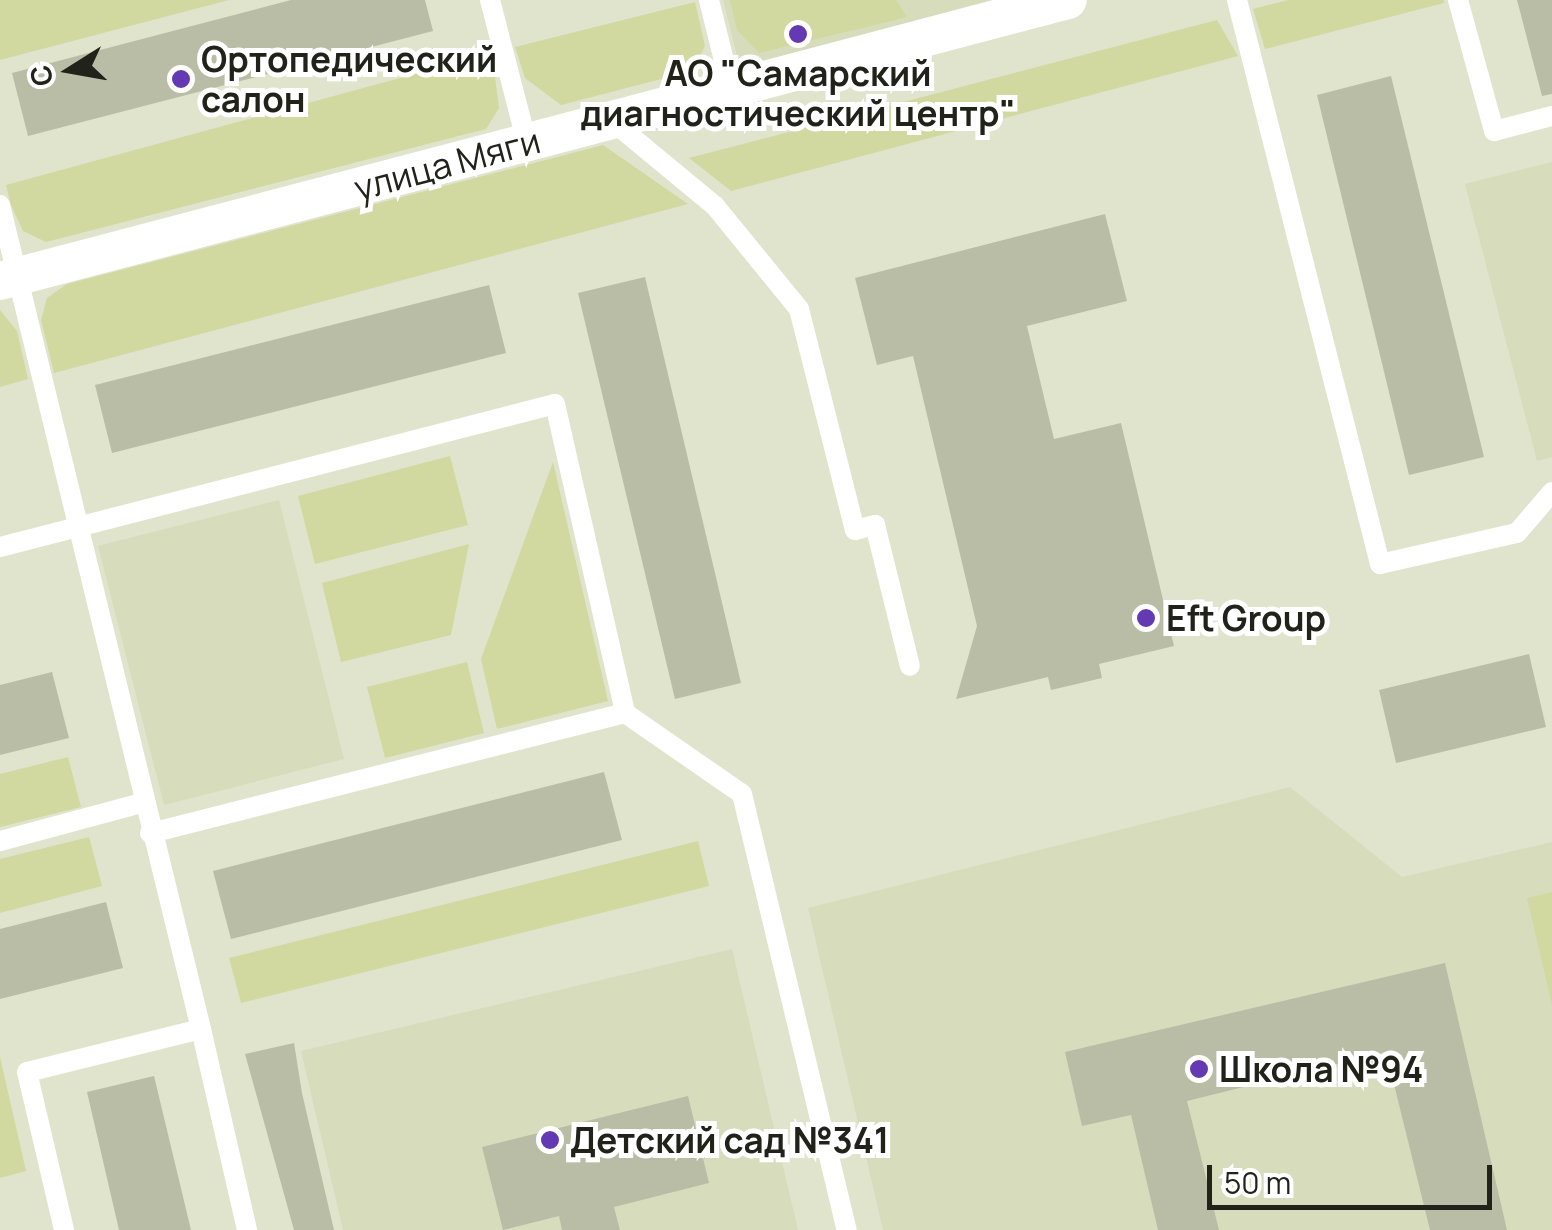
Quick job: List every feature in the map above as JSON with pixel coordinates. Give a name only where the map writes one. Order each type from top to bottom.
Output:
[{"type":"street","name":"улица Мяги","points":[[9,279],[1068,0]]},
{"type":"lane","points":[[490,0],[527,143]]},
{"type":"lane","points":[[709,0],[731,88]]},
{"type":"lane","points":[[1237,0],[1380,564],[1517,532],[1552,492]]},
{"type":"lane","points":[[1458,0],[1494,130],[1552,116]]},
{"type":"lane","points":[[611,120],[715,206],[799,309],[855,530],[874,525],[910,666]]},
{"type":"lane","points":[[0,206],[9,279],[201,1030],[247,1230]]},
{"type":"lane","points":[[0,547],[555,404],[625,713],[742,794],[846,1230]]},
{"type":"lane","points":[[150,833],[625,713]]},
{"type":"lane","points":[[0,841],[142,803]]},
{"type":"lane","points":[[64,1230],[27,1072],[201,1030]]},
{"type":"shaded area","name":"АО \"Самарский диагностический центр\"","points":[[723,0],[991,0],[740,68]]},
{"type":"shaded area","points":[[1552,162],[1552,457],[1537,461],[1465,184]]},
{"type":"shaded area","points":[[279,500],[344,759],[164,805],[98,546]]},
{"type":"shaded area","name":"Школа №94","points":[[1290,787],[1402,877],[1552,842],[1552,1230],[883,1230],[808,908]]},
{"type":"shaded area","name":"Детский сад №341","points":[[732,949],[798,1230],[343,1230],[301,1051]]},
{"type":"green space","points":[[0,0],[229,0],[0,60]]},
{"type":"green space","name":"АО \"Самарский диагностический центр\"","points":[[730,0],[896,0],[907,17],[759,53],[737,30]]},
{"type":"green space","points":[[1288,0],[1444,3],[1265,49],[1253,9]]},
{"type":"green space","points":[[695,2],[705,46],[692,71],[561,105],[525,78],[515,47]]},
{"type":"green space","points":[[1217,20],[1238,56],[731,191],[689,158]]},
{"type":"green space","points":[[492,53],[499,108],[486,129],[46,242],[23,231],[11,205],[6,185]]},
{"type":"green space","points":[[603,145],[688,204],[54,373],[41,320],[47,298],[67,284]]},
{"type":"green space","points":[[0,310],[17,331],[28,379],[0,387]]},
{"type":"green space","points":[[450,456],[468,525],[315,564],[298,496]]},
{"type":"green space","points":[[553,462],[608,701],[497,729],[481,659]]},
{"type":"green space","points":[[469,544],[451,635],[341,662],[322,583]]},
{"type":"green space","points":[[467,662],[484,733],[385,758],[367,687]]},
{"type":"green space","points":[[68,757],[81,807],[0,827],[0,774]]},
{"type":"green space","points":[[89,837],[102,886],[0,913],[0,859]]},
{"type":"green space","points":[[698,841],[709,886],[241,1003],[229,958]]},
{"type":"green space","points":[[1552,892],[1552,1005],[1527,898]]},
{"type":"green space","points":[[0,1057],[26,1171],[0,1178]]},
{"type":"building","points":[[291,0],[425,0],[433,31],[28,136],[12,73]]},
{"type":"building","points":[[1517,0],[1552,0],[1552,94],[1542,96]]},
{"type":"building","points":[[1391,76],[1484,457],[1409,475],[1317,95]]},
{"type":"building","points":[[1105,214],[1127,301],[1027,326],[1054,439],[1121,423],[1174,646],[1099,664],[1102,678],[1051,690],[1048,677],[956,699],[977,626],[913,356],[877,365],[855,278]]},
{"type":"building","points":[[645,277],[741,683],[675,699],[578,293]]},
{"type":"building","points":[[489,285],[506,353],[112,453],[95,385]]},
{"type":"building","points":[[1529,654],[1546,727],[1396,763],[1379,690]]},
{"type":"building","points":[[52,672],[69,738],[0,755],[0,685]]},
{"type":"building","points":[[604,772],[622,840],[231,939],[213,871]]},
{"type":"building","points":[[106,902],[123,968],[0,999],[0,929]]},
{"type":"building","points":[[1445,963],[1507,1230],[1430,1230],[1386,1052],[1187,1101],[1219,1230],[1158,1230],[1131,1115],[1082,1126],[1065,1052]]},
{"type":"building","points":[[294,1043],[334,1230],[294,1230],[245,1054]]},
{"type":"building","points":[[154,1076],[191,1230],[119,1230],[87,1092]]},
{"type":"building","points":[[688,1096],[709,1183],[614,1207],[620,1230],[562,1230],[559,1216],[503,1230],[482,1147]]},
{"type":"place","name":"АО \"Самарский диагностический центр\"","points":[[798,34]]},
{"type":"place","name":"Ортопедический салон","points":[[181,79]]},
{"type":"place","name":"Eft Group","points":[[1146,618]]},
{"type":"place","name":"Школа №94","points":[[1199,1069]]},
{"type":"place","name":"Детский сад №341","points":[[550,1140]]}]
